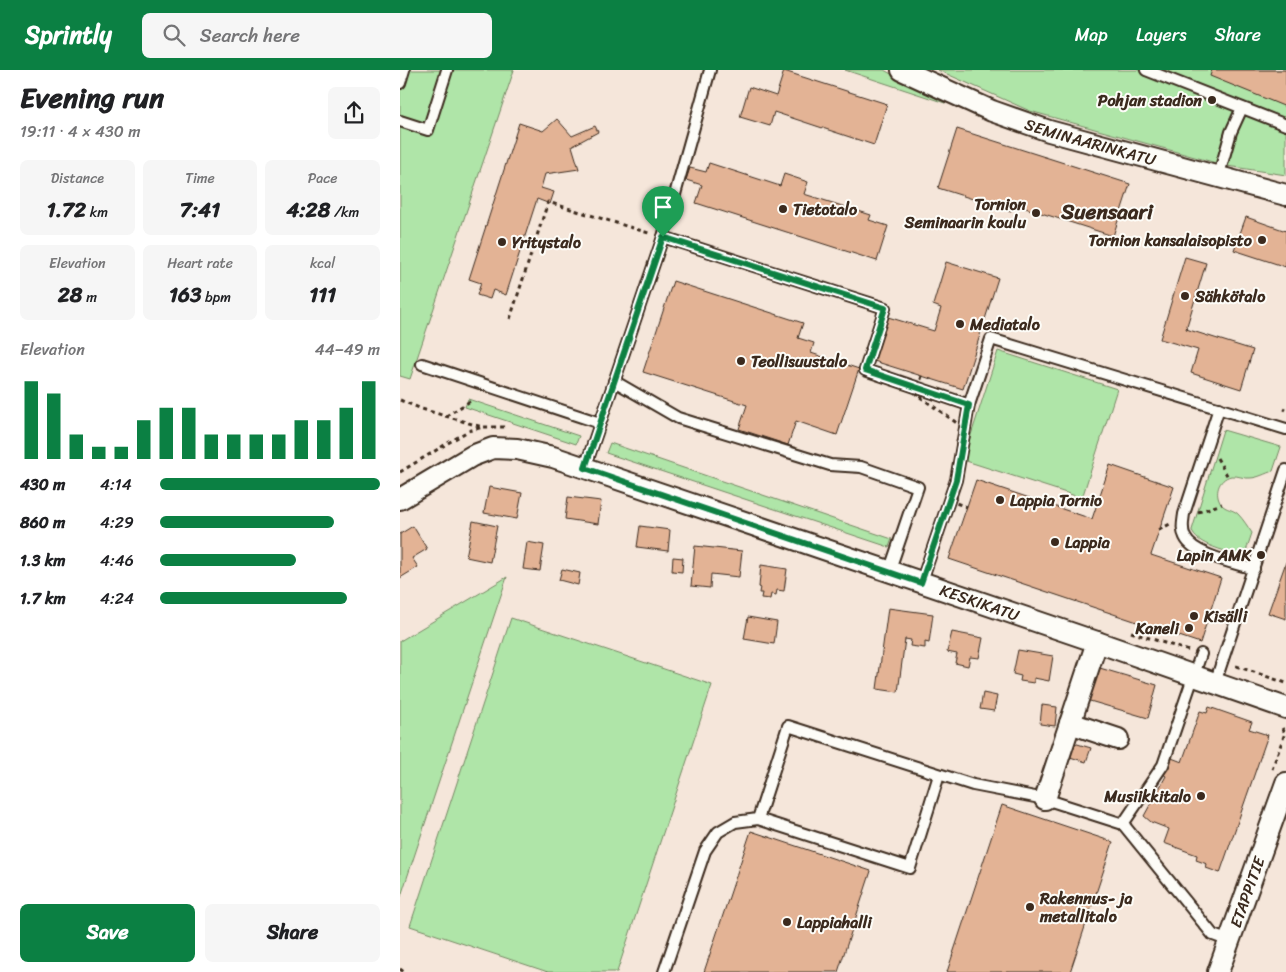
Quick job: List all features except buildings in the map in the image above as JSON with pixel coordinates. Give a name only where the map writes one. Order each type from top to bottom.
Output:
[{"type":"street","name":"SEMINAARINKATU","points":[[902,70],[992,111],[1049,131],[1286,195]]},
{"type":"street","name":"KESKIKATU","points":[[400,498],[472,456],[493,448],[517,449],[553,457],[1286,708]]},
{"type":"street","points":[[1045,799],[1097,642]]},
{"type":"street","points":[[1070,723],[1118,739]]},
{"type":"street","name":"ETAPPITIE","points":[[1218,972],[1286,783]]},
{"type":"lane","points":[[400,83],[404,70]]},
{"type":"lane","points":[[400,121],[428,130],[447,70]]},
{"type":"lane","points":[[585,468],[663,237],[710,70]]},
{"type":"lane","points":[[1146,70],[1286,125]]},
{"type":"lane","points":[[1218,178],[1230,132],[1242,108]]},
{"type":"lane","points":[[663,237],[885,308],[865,370],[969,405]]},
{"type":"lane","points":[[921,583],[956,480],[969,405],[990,338],[1286,428]]},
{"type":"lane","points":[[422,364],[600,423]]},
{"type":"lane","points":[[614,381],[678,418],[830,465],[861,467],[918,487],[889,572]]},
{"type":"lane","points":[[1219,408],[1182,527],[1190,545],[1200,552],[1254,569]]},
{"type":"lane","points":[[1216,683],[1286,470]]},
{"type":"lane","points":[[1123,824],[1162,765],[1200,654]]},
{"type":"lane","points":[[758,819],[788,726],[973,785],[1045,799],[1123,824],[1213,935],[1230,941]]},
{"type":"lane","points":[[664,972],[705,851],[718,832],[735,822],[758,819],[910,868],[940,775]]},
{"type":"path","points":[[510,320],[548,202],[663,237]]},
{"type":"path","points":[[922,376],[916,394],[961,426],[956,503],[967,507]]},
{"type":"path","points":[[400,400],[445,417],[483,427],[468,431],[400,472]]},
{"type":"path","points":[[445,417],[472,400]]},
{"type":"path","points":[[1184,517],[1222,504]]},
{"type":"path","points":[[400,969],[404,972]]},
{"type":"green space","points":[[400,70],[514,70],[410,379],[400,376]]},
{"type":"green space","points":[[845,70],[884,70],[945,103]]},
{"type":"green space","points":[[938,70],[1286,70],[1286,175],[1227,166],[1030,111]]},
{"type":"green space","points":[[998,351],[1117,389],[1082,498],[963,460]]},
{"type":"green space","points":[[468,399],[579,436],[576,444],[465,407]]},
{"type":"green space","points":[[1223,430],[1281,447],[1273,471],[1253,478],[1231,476],[1220,484],[1218,496],[1221,504],[1238,514],[1252,533],[1244,557],[1206,544],[1194,535],[1192,530]]},
{"type":"green space","points":[[610,443],[892,539],[889,547],[606,453]]},
{"type":"green space","points":[[507,577],[400,899],[400,641]]},
{"type":"green space","points":[[511,618],[712,685],[617,972],[548,972],[410,926]]},
{"type":"place","name":"Pohjan stadion","points":[[1212,100]]},
{"type":"place","name":"Tietotalo","points":[[783,209]]},
{"type":"place","name":"Tornion Seminaarin koulu","points":[[1036,213]]},
{"type":"place","name":"Tornion kansalaisopisto","points":[[1262,240]]},
{"type":"place","name":"Yritystalo","points":[[502,242]]},
{"type":"place","name":"Sähkötalo","points":[[1185,296]]},
{"type":"place","name":"Mediatalo","points":[[960,324]]},
{"type":"place","name":"Teollisuustalo","points":[[741,361]]},
{"type":"place","name":"Lappia Tornio","points":[[1000,500]]},
{"type":"place","name":"Lappia","points":[[1055,542]]},
{"type":"place","name":"Lapin AMK","points":[[1261,555]]},
{"type":"place","name":"Kisälli","points":[[1194,616]]},
{"type":"place","name":"Kaneli","points":[[1189,628]]},
{"type":"place","name":"Musiikkitalo","points":[[1201,796]]},
{"type":"place","name":"Rakennus- ja metallitalo","points":[[1030,907]]},
{"type":"place","name":"Lappiahalli","points":[[787,922]]},
{"type":"district","name":"Suensaari","points":[[1107,212]]},
{"type":"route","points":[[663,237],[885,308],[865,370],[969,405],[956,480],[921,583],[585,468],[663,237]]}]
